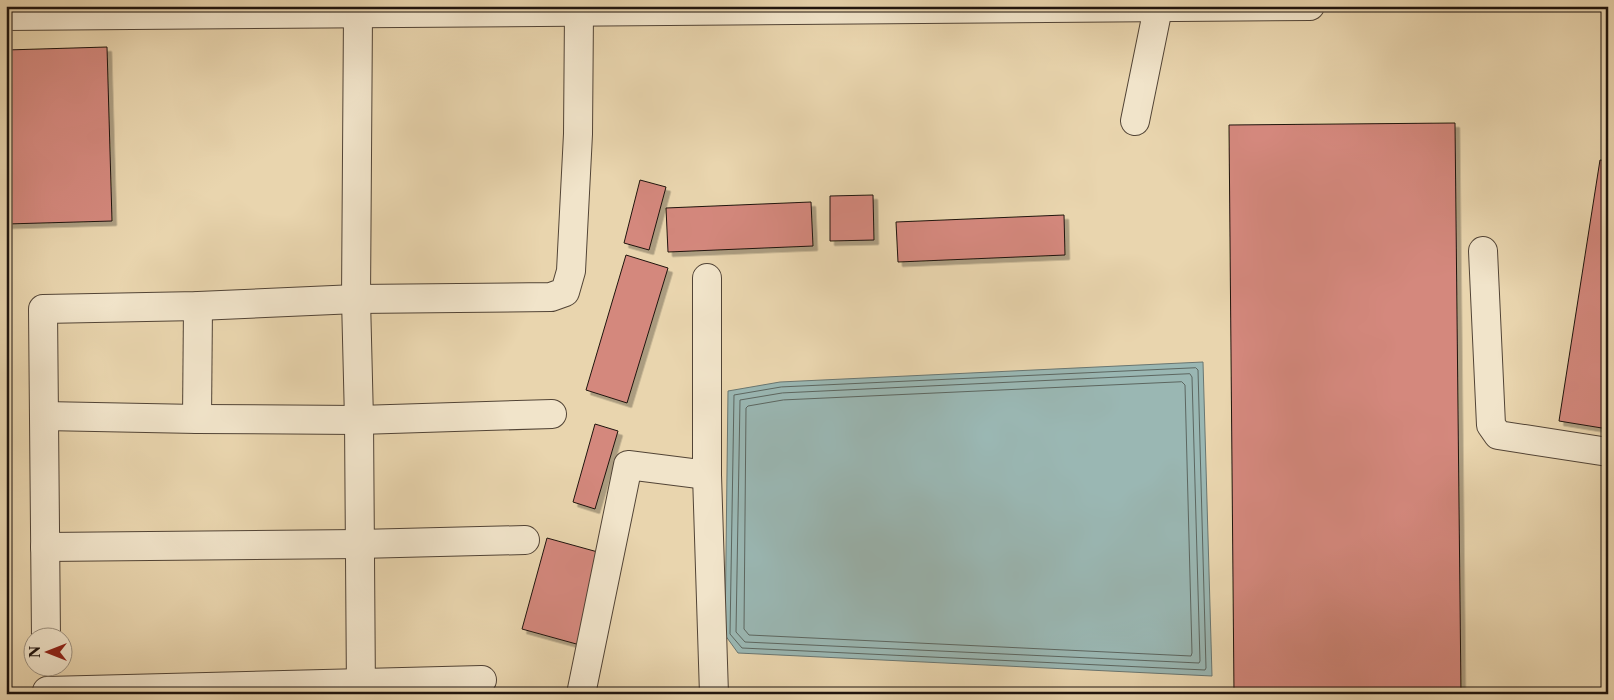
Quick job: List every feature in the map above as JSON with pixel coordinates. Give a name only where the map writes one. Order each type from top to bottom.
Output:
[{"type":"street","points":[[6,16],[209,10],[358,13],[1310,6]]},
{"type":"street","points":[[1135,121],[1158,8]]},
{"type":"street","points":[[46,628],[43,309],[198,306],[356,299],[551,296],[565,292],[572,271],[578,134],[579,12]]},
{"type":"street","points":[[358,13],[356,299],[361,688]]},
{"type":"street","points":[[1483,251],[1491,425],[1498,435],[1608,452]]},
{"type":"street","points":[[707,278],[708,475],[714,694]]},
{"type":"street","points":[[197,419],[198,306]]},
{"type":"street","points":[[44,416],[359,420],[552,414]]},
{"type":"street","points":[[581,694],[628,465],[708,475]]},
{"type":"street","points":[[45,547],[359,544],[525,540]]},
{"type":"street","points":[[47,684],[361,688],[482,680]]},
{"type":"water","points":[[1203,362],[1212,676],[738,653],[725,635],[728,391],[780,382]]},
{"type":"building","points":[[107,47],[112,221],[6,224],[6,50]]},
{"type":"building","points":[[1455,123],[1461,694],[1234,694],[1229,125]]},
{"type":"building","points":[[1600,160],[1608,161],[1608,429],[1559,421]]},
{"type":"building","points":[[640,180],[666,187],[649,250],[624,243]]},
{"type":"building","points":[[873,195],[874,240],[830,241],[830,196]]},
{"type":"building","points":[[811,202],[813,246],[668,252],[666,208]]},
{"type":"building","points":[[1064,215],[1065,255],[898,262],[896,222]]},
{"type":"building","points":[[626,255],[668,268],[627,403],[586,390]]},
{"type":"building","points":[[595,424],[618,431],[595,509],[573,502]]},
{"type":"building","points":[[547,538],[605,554],[580,645],[522,629]]}]
